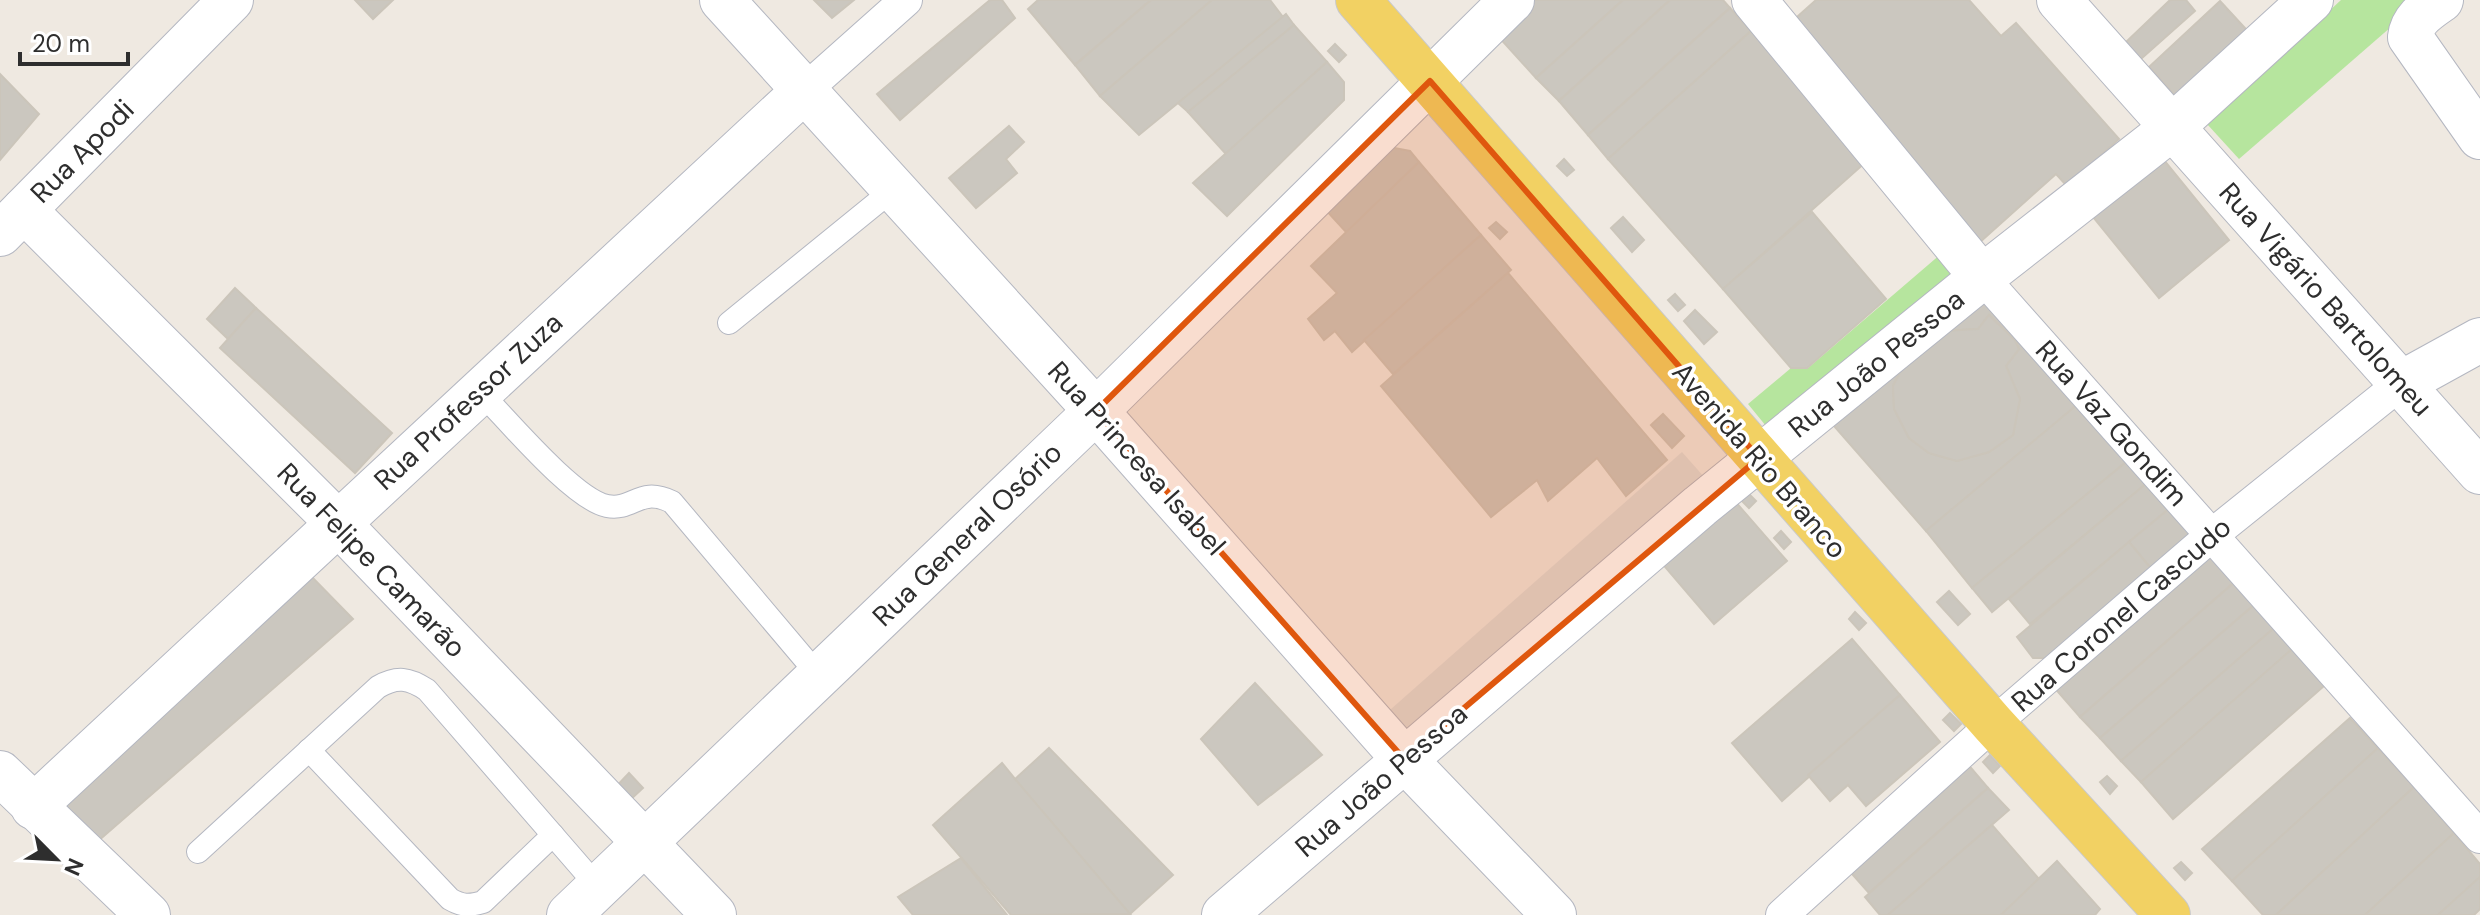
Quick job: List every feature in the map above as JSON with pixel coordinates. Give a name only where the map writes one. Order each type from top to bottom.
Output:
[{"type":"main road","name":"Avenida Rio Branco","points":[[1358,0],[1993,724],[2168,915]]},
{"type":"street","name":"Rua Apodi","points":[[12,222],[231,0]]},
{"type":"street","name":"Rua Princesa Isabel","points":[[722,0],[1096,411],[1404,759],[1554,915]]},
{"type":"street","name":"Rua Professor Zuza","points":[[33,807],[337,522],[906,0]]},
{"type":"street","name":"Rua General Osório","points":[[584,901],[1096,411],[1512,0]]},
{"type":"street","name":"Rua Vaz Gondim","points":[[1754,0],[1982,277],[2480,837]]},
{"type":"street","name":"Rua Vigário Bartolomeu","points":[[2059,0],[2480,472]]},
{"type":"street","name":"Rua João Pessoa","points":[[1224,915],[1759,458],[2172,126],[2311,0]]},
{"type":"street","points":[[2431,7],[2411,28],[2413,45],[2480,137]]},
{"type":"street","name":"Rua Felipe Camarão","points":[[12,222],[337,522],[714,915]]},
{"type":"street","name":"Rua Coronel Cascudo","points":[[1782,915],[1993,724],[2212,535],[2400,384],[2480,340]]},
{"type":"street","points":[[0,773],[148,915]]},
{"type":"lane","points":[[729,323],[895,188]]},
{"type":"lane","points":[[479,391],[577,491],[608,506],[622,506],[643,497],[659,496],[672,502],[819,676]]},
{"type":"lane","points":[[198,852],[378,687],[402,678],[416,682],[427,690],[553,835],[584,901]]},
{"type":"lane","points":[[309,750],[450,899],[460,904],[471,906],[483,902],[553,835]]},
{"type":"highlighted area","points":[[1430,81],[1759,458],[1404,759],[1096,411]]},
{"type":"green space","points":[[2341,0],[2422,0],[2239,159],[2207,124]]},
{"type":"green space","points":[[1949,247],[1972,275],[1775,437],[1748,404],[1791,368],[1808,368]]},
{"type":"shaded area","points":[[1682,452],[1713,487],[1410,745],[1382,717]]},
{"type":"building","points":[[355,0],[393,0],[373,19]]},
{"type":"building","points":[[814,0],[854,0],[832,18]]},
{"type":"building","points":[[990,0],[1002,0],[1015,18],[900,120],[877,94]]},
{"type":"building","points":[[1038,0],[1151,0],[1075,65],[1028,9]]},
{"type":"building","points":[[1151,0],[1212,0],[1100,96],[1075,65]]},
{"type":"building","points":[[1212,0],[1270,0],[1283,17],[1139,135],[1100,96]]},
{"type":"building","points":[[1534,0],[1623,0],[1536,78],[1497,35]]},
{"type":"building","points":[[1623,0],[1670,0],[1559,101],[1536,78]]},
{"type":"building","points":[[1670,0],[1723,0],[1730,8],[1588,135],[1559,101]]},
{"type":"building","points":[[1816,0],[1969,0],[2001,36],[2016,23],[2119,139],[2067,186],[2056,174],[1970,251],[1789,24]]},
{"type":"building","points":[[2170,0],[2186,0],[2195,11],[2141,59],[2125,43]]},
{"type":"building","points":[[2220,1],[2255,39],[2183,105],[2149,67]]},
{"type":"building","points":[[1730,8],[1751,31],[1608,159],[1588,135]]},
{"type":"building","points":[[1286,14],[1294,25],[1188,112],[1178,103]]},
{"type":"building","points":[[1294,25],[1327,62],[1226,154],[1188,112]]},
{"type":"building","points":[[1751,31],[1867,161],[1723,289],[1608,159]]},
{"type":"building","points":[[1335,44],[1346,55],[1339,62],[1328,51]]},
{"type":"building","points":[[1327,62],[1344,82],[1344,100],[1227,216],[1193,183]]},
{"type":"building","points":[[0,74],[39,114],[0,160]]},
{"type":"building","points":[[1009,126],[1024,142],[1006,159],[1017,173],[976,208],[949,178]]},
{"type":"building","points":[[1389,147],[1410,151],[1419,162],[1347,233],[1325,209]]},
{"type":"building","points":[[1564,159],[1574,170],[1567,176],[1557,166]]},
{"type":"building","points":[[2163,159],[2229,240],[2159,298],[2093,217]]},
{"type":"building","points":[[1419,162],[1481,235],[1352,352],[1335,331],[1324,340],[1308,319],[1337,293],[1311,266]]},
{"type":"building","points":[[1812,212],[1886,299],[1807,368],[1791,368],[1723,289]]},
{"type":"building","points":[[1623,217],[1644,240],[1632,252],[1611,228]]},
{"type":"building","points":[[1496,222],[1507,232],[1500,239],[1489,228]]},
{"type":"building","points":[[1481,235],[1511,270],[1393,374],[1364,340]]},
{"type":"building","points":[[1508,273],[1667,460],[1626,496],[1597,458],[1548,501],[1537,480],[1491,517],[1381,386]]},
{"type":"building","points":[[1980,286],[2078,404],[1926,531],[1828,419]],"holes":[[[1989,315],[2015,340],[2019,349],[2006,366],[2020,399],[2013,435],[1989,452],[1957,461],[1929,453],[1909,438],[1894,409],[1893,386],[1907,358],[1943,331],[1978,329]]]},
{"type":"building","points":[[235,288],[256,308],[228,339],[207,319]]},
{"type":"building","points":[[1675,294],[1685,305],[1678,311],[1668,300]]},
{"type":"building","points":[[256,308],[392,433],[355,473],[220,348]]},
{"type":"building","points":[[1695,310],[1717,332],[1704,344],[1684,321]]},
{"type":"building","points":[[1989,315],[2015,340],[2019,349],[2006,366],[2020,399],[2013,435],[1989,452],[1957,461],[1929,453],[1909,438],[1894,409],[1893,386],[1907,358],[1943,331],[1978,329]]},
{"type":"building","points":[[2078,404],[2126,462],[1972,588],[1926,531]]},
{"type":"building","points":[[1663,414],[1684,436],[1672,448],[1651,425]]},
{"type":"building","points":[[2130,459],[2148,482],[1992,612],[1972,588]]},
{"type":"building","points":[[2148,482],[2170,508],[2030,624],[2009,599]]},
{"type":"building","points":[[1745,490],[1756,501],[1749,508],[1738,497]]},
{"type":"building","points":[[1733,499],[1787,561],[1714,624],[1661,562]]},
{"type":"building","points":[[2170,508],[2194,537],[2153,571],[2129,542]]},
{"type":"building","points":[[1781,531],[1791,542],[1784,549],[1774,538]]},
{"type":"building","points":[[2129,542],[2153,571],[2052,658],[2033,658],[2017,637]]},
{"type":"building","points":[[2210,549],[2237,580],[2080,717],[2053,686]]},
{"type":"building","points":[[307,572],[353,619],[90,848],[54,805]]},
{"type":"building","points":[[2237,580],[2254,605],[2100,738],[2080,717]]},
{"type":"building","points":[[1949,591],[1970,614],[1958,625],[1937,602]]},
{"type":"building","points":[[2254,605],[2274,628],[2121,761],[2100,738]]},
{"type":"building","points":[[1855,612],[1866,623],[1859,630],[1849,619]]},
{"type":"building","points":[[2274,628],[2292,649],[2141,782],[2121,761]]},
{"type":"building","points":[[1852,639],[1900,695],[1782,801],[1732,743]]},
{"type":"building","points":[[2292,649],[2324,686],[2173,819],[2141,782]]},
{"type":"building","points":[[1255,683],[1322,755],[1258,805],[1201,739]]},
{"type":"building","points":[[1900,695],[1940,742],[1866,806],[1848,785],[1830,801],[1808,775]]},
{"type":"building","points":[[1950,713],[1961,724],[1954,731],[1943,720]]},
{"type":"building","points":[[2350,718],[2378,748],[2232,881],[2202,849]]},
{"type":"building","points":[[1049,748],[1173,875],[1130,914],[1015,779]]},
{"type":"building","points":[[2378,748],[2414,787],[2276,915],[2263,915],[2232,881]]},
{"type":"building","points":[[1990,755],[2000,766],[1993,773],[1983,762]]},
{"type":"building","points":[[1966,762],[1988,788],[1869,893],[1846,867]]},
{"type":"building","points":[[1002,763],[1130,914],[1011,915],[933,825]]},
{"type":"building","points":[[629,773],[643,788],[628,802],[613,790]]},
{"type":"building","points":[[2107,776],[2117,786],[2110,794],[2100,782]]},
{"type":"building","points":[[2414,787],[2454,833],[2365,915],[2276,915]]},
{"type":"building","points":[[1988,788],[2009,810],[1888,915],[1880,915],[1865,897]]},
{"type":"building","points":[[1992,825],[2039,879],[2001,915],[1888,915]]},
{"type":"building","points":[[2454,833],[2480,864],[2480,877],[2438,915],[2365,915]]},
{"type":"building","points":[[961,858],[1007,915],[913,915],[898,897]]},
{"type":"building","points":[[2057,861],[2100,909],[2095,915],[2001,915]]},
{"type":"building","points":[[2181,862],[2192,873],[2185,880],[2174,868]]},
{"type":"building","points":[[2480,877],[2480,909],[2474,915],[2438,915]]}]
